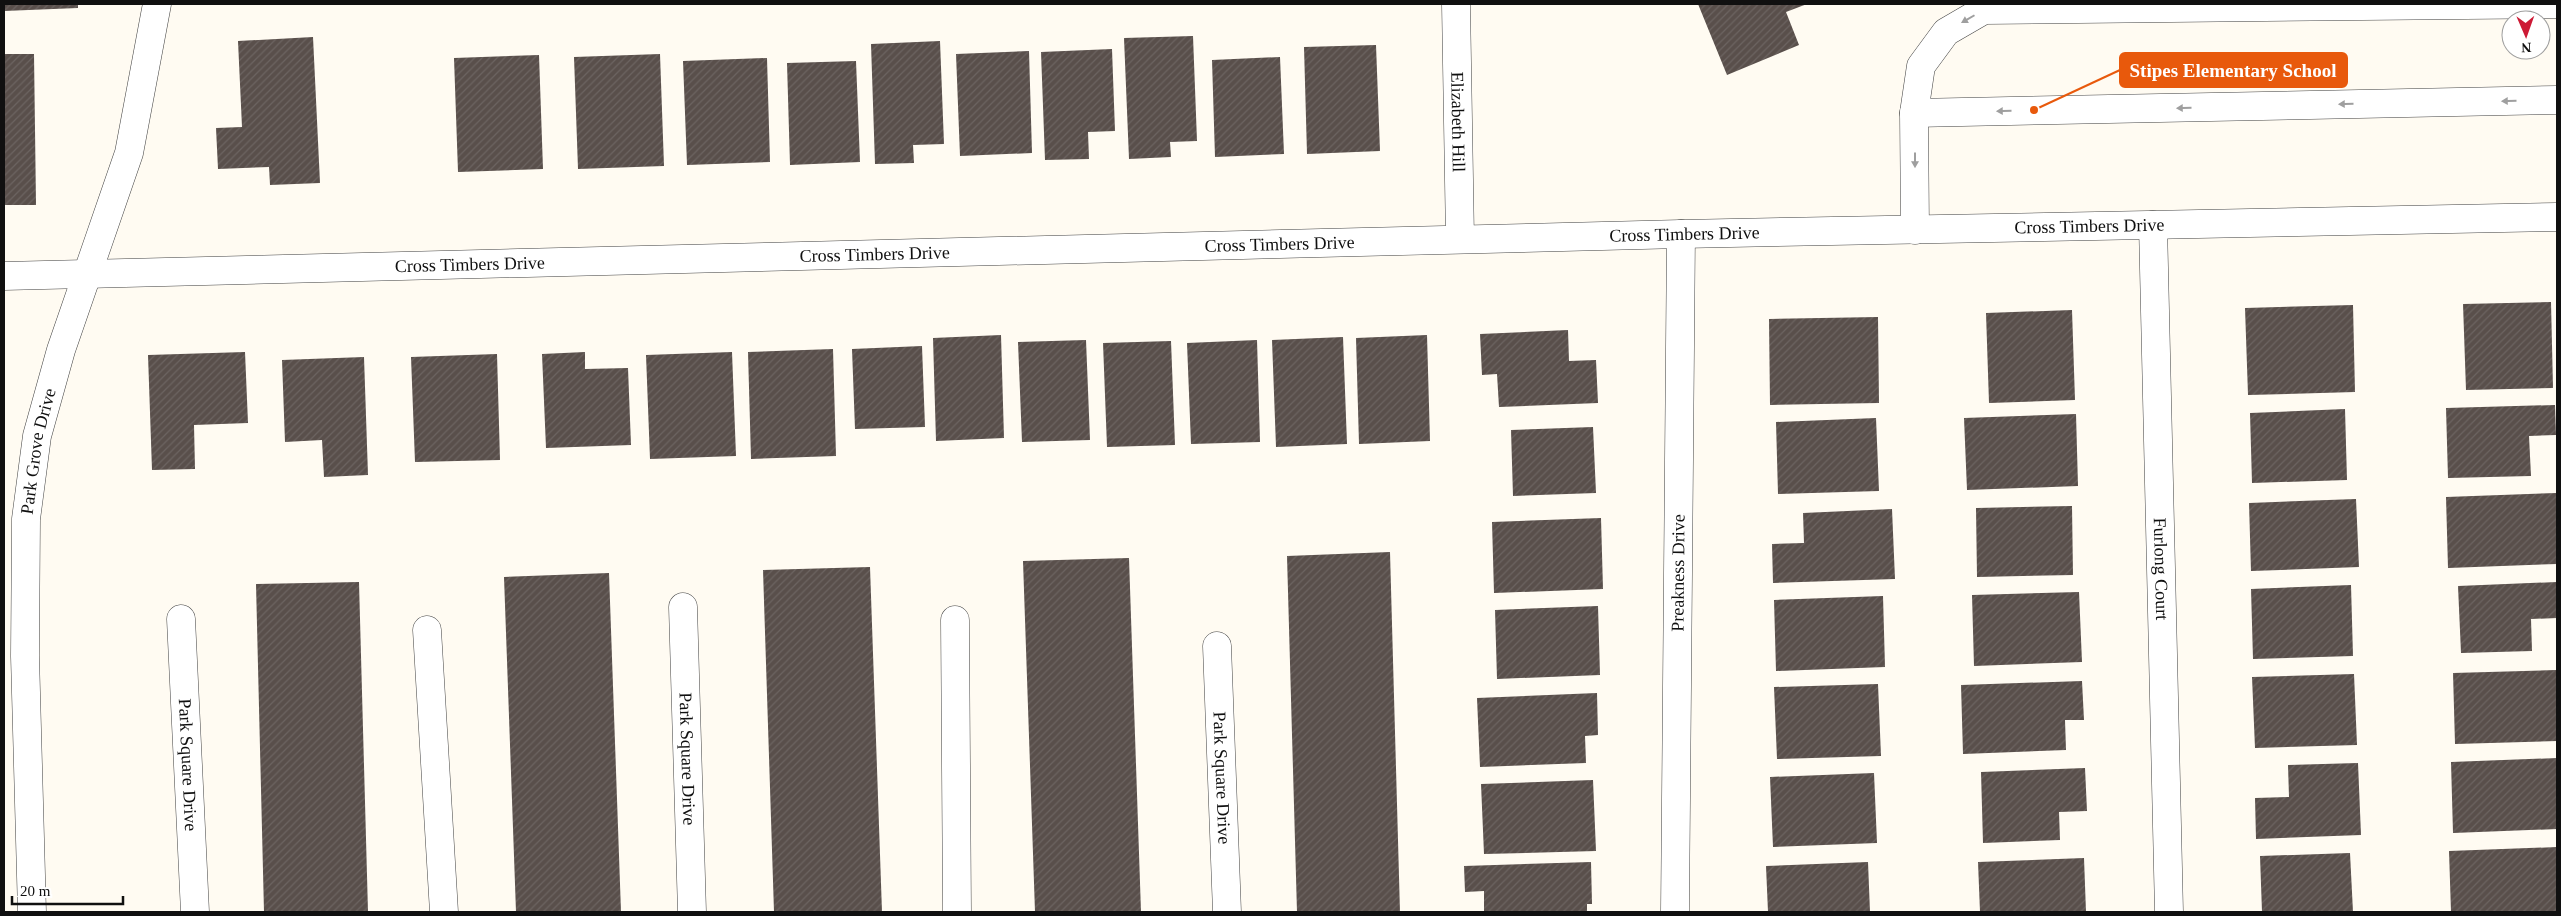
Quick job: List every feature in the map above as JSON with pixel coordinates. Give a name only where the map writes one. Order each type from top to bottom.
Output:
[{"type":"street","name":"Park Grove Drive","points":[[32,912],[25,656],[26,519],[36,436],[61,350],[129,153],[157,4]]},
{"type":"street","name":"Elizabeth Hill","points":[[1456,4],[1460,239]]},
{"type":"street","points":[[1915,230],[1914,113],[1921,66],[1946,32],[1984,10],[2557,4]]},
{"type":"street","points":[[1914,113],[2557,100]]},
{"type":"street","name":"Cross Timbers Drive","points":[[4,276],[1460,239],[2557,217]]},
{"type":"street","name":"Furlong Court","points":[[2153,225],[2169,912]]},
{"type":"street","name":"Preakness Drive","points":[[1675,912],[1681,234]]},
{"type":"street","name":"Park Square Drive","points":[[683,606],[692,912]]},
{"type":"street","name":"Park Square Drive","points":[[181,619],[195,912]]},
{"type":"street","points":[[955,620],[957,912]]},
{"type":"street","points":[[427,630],[444,912]]},
{"type":"street","name":"Park Square Drive","points":[[1217,646],[1227,912]]},
{"type":"building","points":[[4,4],[78,4],[78,8],[4,11]]},
{"type":"building","points":[[1698,4],[1807,4],[1786,12],[1799,45],[1727,75]]},
{"type":"building","points":[[1193,36],[1197,141],[1170,142],[1171,157],[1129,159],[1124,38]]},
{"type":"building","points":[[313,37],[320,183],[270,185],[269,167],[218,169],[216,128],[242,127],[238,41]]},
{"type":"building","points":[[940,41],[944,144],[913,145],[914,163],[875,164],[871,44]]},
{"type":"building","points":[[1376,45],[1380,151],[1307,154],[1304,47]]},
{"type":"building","points":[[1112,49],[1115,131],[1088,132],[1089,159],[1045,160],[1041,52]]},
{"type":"building","points":[[1029,51],[1032,153],[960,156],[956,54]]},
{"type":"building","points":[[4,54],[34,54],[36,205],[4,205]]},
{"type":"building","points":[[660,54],[664,166],[578,169],[574,57]]},
{"type":"building","points":[[539,55],[543,169],[458,172],[454,58]]},
{"type":"building","points":[[1280,57],[1284,154],[1215,157],[1212,60]]},
{"type":"building","points":[[767,58],[770,162],[687,165],[683,61]]},
{"type":"building","points":[[856,61],[860,162],[790,165],[787,63]]},
{"type":"building","points":[[2551,302],[2553,388],[2466,390],[2463,304]]},
{"type":"building","points":[[2353,305],[2355,392],[2248,395],[2245,308]]},
{"type":"building","points":[[2072,310],[2075,400],[1989,403],[1986,313]]},
{"type":"building","points":[[1878,317],[1879,403],[1770,405],[1769,319]]},
{"type":"building","points":[[1568,330],[1569,361],[1596,360],[1598,403],[1499,407],[1497,374],[1482,375],[1480,334]]},
{"type":"building","points":[[1001,335],[1004,438],[936,441],[933,338]]},
{"type":"building","points":[[1427,335],[1430,441],[1359,444],[1356,338]]},
{"type":"building","points":[[1343,337],[1347,444],[1276,447],[1272,340]]},
{"type":"building","points":[[1086,340],[1090,440],[1022,442],[1018,342]]},
{"type":"building","points":[[1257,340],[1260,442],[1191,444],[1187,343]]},
{"type":"building","points":[[1171,341],[1175,445],[1107,447],[1103,343]]},
{"type":"building","points":[[922,346],[925,427],[855,429],[852,349]]},
{"type":"building","points":[[833,349],[836,456],[751,459],[748,352]]},
{"type":"building","points":[[245,352],[248,423],[194,425],[195,469],[152,470],[148,355]]},
{"type":"building","points":[[585,352],[585,369],[628,368],[631,445],[546,448],[542,354]]},
{"type":"building","points":[[732,352],[736,456],[650,459],[646,355]]},
{"type":"building","points":[[497,354],[500,460],[415,462],[411,357]]},
{"type":"building","points":[[364,357],[368,475],[324,477],[322,440],[285,442],[282,360]]},
{"type":"building","points":[[2555,405],[2556,435],[2529,436],[2531,476],[2448,478],[2446,408]]},
{"type":"building","points":[[2345,409],[2347,480],[2252,483],[2250,413]]},
{"type":"building","points":[[2076,414],[2078,486],[1967,490],[1964,418]]},
{"type":"building","points":[[1876,418],[1879,491],[1778,494],[1776,422]]},
{"type":"building","points":[[1593,427],[1596,493],[1513,496],[1511,430]]},
{"type":"building","points":[[2557,493],[2557,564],[2448,568],[2446,497]]},
{"type":"building","points":[[2356,499],[2359,567],[2251,571],[2249,503]]},
{"type":"building","points":[[2072,506],[2073,575],[1977,577],[1976,508]]},
{"type":"building","points":[[1892,509],[1895,579],[1773,583],[1772,544],[1804,543],[1803,513]]},
{"type":"building","points":[[1601,518],[1603,589],[1494,593],[1492,522]]},
{"type":"building","points":[[1390,552],[1400,912],[1297,912],[1287,556]]},
{"type":"building","points":[[1129,558],[1141,912],[1035,912],[1023,561]]},
{"type":"building","points":[[870,567],[882,912],[774,912],[763,570]]},
{"type":"building","points":[[609,573],[621,912],[516,912],[504,577]]},
{"type":"building","points":[[359,582],[368,912],[264,912],[256,584]]},
{"type":"building","points":[[2557,582],[2557,618],[2531,619],[2532,651],[2461,653],[2458,586]]},
{"type":"building","points":[[2351,585],[2353,656],[2253,659],[2251,589]]},
{"type":"building","points":[[2079,592],[2082,662],[1974,666],[1972,595]]},
{"type":"building","points":[[1883,596],[1885,667],[1776,671],[1774,600]]},
{"type":"building","points":[[1598,606],[1600,675],[1497,679],[1495,610]]},
{"type":"building","points":[[2556,670],[2557,741],[2455,744],[2453,673]]},
{"type":"building","points":[[2354,674],[2357,745],[2255,748],[2252,677]]},
{"type":"building","points":[[2082,681],[2084,720],[2065,720],[2066,750],[1963,754],[1961,685]]},
{"type":"building","points":[[1878,684],[1881,756],[1777,759],[1774,687]]},
{"type":"building","points":[[1597,693],[1598,735],[1585,736],[1586,763],[1480,767],[1477,698]]},
{"type":"building","points":[[2557,758],[2557,829],[2453,833],[2451,762]]},
{"type":"building","points":[[2358,763],[2361,835],[2256,839],[2255,798],[2289,797],[2288,765]]},
{"type":"building","points":[[2085,768],[2087,811],[2059,812],[2060,840],[1983,843],[1981,772]]},
{"type":"building","points":[[1874,773],[1877,843],[1773,847],[1770,777]]},
{"type":"building","points":[[1593,780],[1596,851],[1484,854],[1481,784]]},
{"type":"building","points":[[2557,847],[2557,912],[2451,912],[2449,851]]},
{"type":"building","points":[[2350,853],[2353,912],[2262,912],[2260,856]]},
{"type":"building","points":[[2084,858],[2086,912],[1980,912],[1978,862]]},
{"type":"building","points":[[1591,862],[1592,904],[1587,904],[1587,912],[1484,912],[1484,891],[1465,892],[1464,866]]},
{"type":"building","points":[[1868,862],[1870,912],[1768,912],[1766,866]]},
{"type":"place","name":"Stipes Elementary School","points":[[2034,110]]}]
